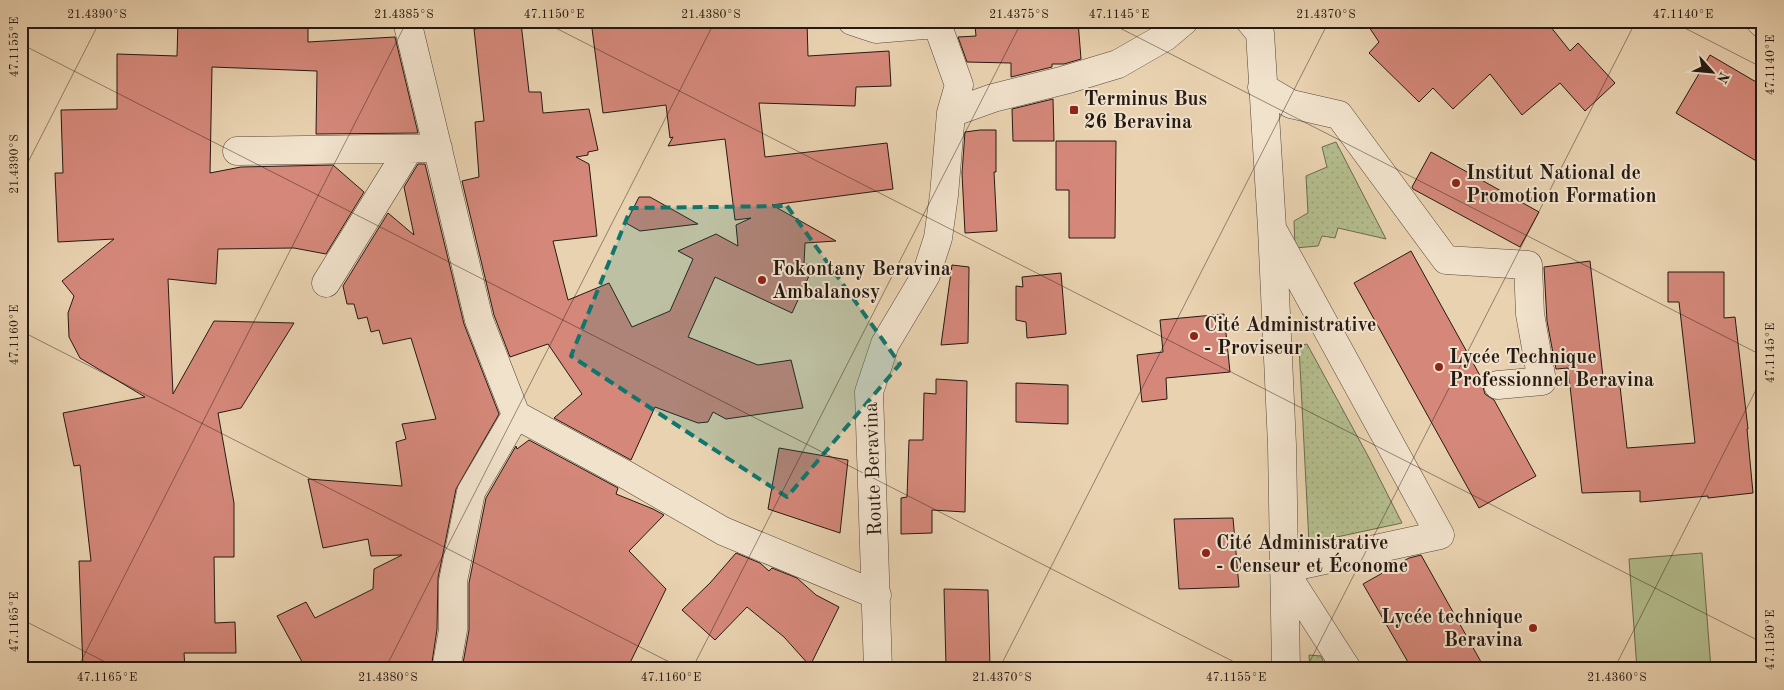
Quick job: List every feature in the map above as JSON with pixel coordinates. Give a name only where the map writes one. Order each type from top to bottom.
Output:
[{"type":"street","points":[[407,21],[479,320],[516,415],[628,476],[723,531],[877,594]]},
{"type":"street","points":[[852,21],[876,29],[936,22]]},
{"type":"street","points":[[951,113],[993,98],[1118,64],[1165,37],[1184,21]]},
{"type":"street","points":[[1250,21],[1260,33],[1272,228],[1282,445],[1286,669]]},
{"type":"street","points":[[1760,21],[1763,24]]},
{"type":"street","name":"Route Beravina","points":[[878,669],[869,392],[885,344],[926,276],[938,238],[944,195],[951,113],[959,85],[936,22]]},
{"type":"street","points":[[1262,87],[1291,104],[1339,115],[1446,260],[1528,265],[1530,314],[1542,381],[1498,385]]},
{"type":"street","points":[[238,151],[438,148]]},
{"type":"street","points":[[326,283],[409,149]]},
{"type":"street","points":[[1272,228],[1440,535],[1283,569]]},
{"type":"street","points":[[446,669],[453,630],[453,581],[471,492],[516,415]]},
{"type":"street","points":[[1283,569],[1347,669]]},
{"type":"highlighted area","points":[[787,206],[900,364],[787,497],[571,356],[631,208]]},
{"type":"green space","points":[[1336,142],[1386,239],[1338,228],[1335,238],[1322,236],[1318,246],[1295,248],[1294,221],[1308,213],[1306,176],[1327,167],[1322,147]]},
{"type":"green space","points":[[1307,344],[1402,523],[1309,543],[1299,346]]},
{"type":"green space","points":[[1702,553],[1711,669],[1637,669],[1629,559]]},
{"type":"green space","points":[[1309,655],[1321,656],[1326,669],[1310,669]]},
{"type":"building","points":[[178,21],[308,21],[308,42],[395,37],[418,133],[316,134],[317,71],[212,67],[210,173],[241,167],[333,165],[364,192],[326,254],[294,248],[218,249],[216,284],[168,279],[173,394],[214,321],[294,323],[241,408],[218,413],[234,503],[234,557],[214,557],[215,623],[235,622],[236,653],[184,653],[185,669],[83,669],[79,561],[91,561],[80,465],[74,466],[63,413],[145,397],[80,358],[69,337],[68,313],[74,296],[62,281],[114,239],[58,242],[55,173],[63,173],[61,110],[117,109],[117,54],[177,56]]},
{"type":"building","points":[[591,21],[647,21],[648,28],[713,21],[807,21],[808,56],[889,51],[891,86],[856,87],[855,106],[759,103],[765,157],[887,143],[893,189],[772,205],[836,241],[805,243],[804,264],[814,265],[792,313],[715,277],[688,337],[758,365],[791,360],[803,408],[726,419],[713,412],[708,422],[698,423],[655,407],[631,460],[554,418],[582,394],[548,344],[510,357],[494,315],[462,181],[479,177],[475,122],[484,121],[474,29],[521,23],[529,92],[541,92],[543,113],[589,109],[598,150],[588,152],[588,155],[576,157],[589,164],[597,236],[553,241],[568,300],[609,283],[632,327],[670,311],[693,259],[678,251],[716,234],[738,246],[736,225],[751,218],[735,220],[725,139],[668,146],[673,137],[670,138],[666,105],[603,113]]},
{"type":"building","points":[[1078,21],[1081,59],[1064,64],[1052,64],[1052,67],[1011,77],[1011,63],[967,62],[958,37],[976,36],[975,25],[1048,27]]},
{"type":"building","points":[[1365,21],[1546,21],[1570,51],[1578,43],[1615,83],[1585,111],[1560,83],[1522,115],[1490,74],[1453,109],[1433,88],[1419,102],[1369,53],[1379,42]]},
{"type":"building","points":[[1710,55],[1763,86],[1763,165],[1676,113]]},
{"type":"building","points":[[1053,99],[1054,141],[1013,141],[1012,109]]},
{"type":"building","points":[[996,130],[996,172],[994,172],[997,231],[965,233],[962,173],[965,132]]},
{"type":"building","points":[[1056,141],[1116,141],[1115,238],[1069,238],[1069,190],[1056,190]]},
{"type":"building","points":[[1431,152],[1539,212],[1520,247],[1413,189],[1412,187]]},
{"type":"building","points":[[418,164],[425,164],[464,324],[499,414],[456,489],[438,578],[437,629],[431,669],[306,669],[277,616],[306,602],[315,618],[373,589],[374,569],[402,555],[371,556],[368,539],[323,548],[308,479],[402,486],[396,442],[406,439],[402,424],[436,419],[411,338],[383,344],[379,330],[371,332],[367,317],[358,319],[354,304],[347,304],[343,286],[388,213],[414,235],[404,187]]},
{"type":"building","points":[[639,197],[650,197],[698,224],[640,231],[626,223]]},
{"type":"building","points":[[1411,251],[1483,381],[1485,394],[1494,400],[1536,476],[1479,508],[1354,283]]},
{"type":"building","points":[[1590,261],[1604,386],[1620,386],[1627,448],[1695,443],[1679,302],[1668,302],[1668,272],[1724,272],[1724,318],[1735,317],[1748,429],[1753,493],[1640,502],[1640,491],[1582,493],[1568,368],[1556,369],[1547,321],[1544,267]]},
{"type":"building","points":[[952,265],[969,267],[968,343],[941,345]]},
{"type":"building","points":[[1061,273],[1066,334],[1027,338],[1026,322],[1016,320],[1016,286],[1023,287],[1022,277]]},
{"type":"building","name":"Cité Administrative - Proviseur","points":[[1224,314],[1230,372],[1166,378],[1167,399],[1142,402],[1137,355],[1163,352],[1160,320]]},
{"type":"building","points":[[936,379],[967,381],[965,512],[932,510],[932,533],[901,534],[901,498],[907,497],[909,440],[923,440],[924,393],[936,394]]},
{"type":"building","points":[[1016,383],[1068,385],[1068,424],[1016,422]]},
{"type":"building","points":[[529,440],[618,488],[616,494],[664,515],[629,551],[666,589],[627,669],[462,669],[469,630],[469,583],[486,498],[516,446],[517,449]]},
{"type":"building","points":[[779,448],[848,460],[840,533],[768,509]]},
{"type":"building","name":"Cité Administrative - Censeur et Économe","points":[[1233,518],[1239,587],[1179,589],[1174,519]]},
{"type":"building","points":[[736,553],[760,563],[769,571],[772,568],[797,578],[816,595],[839,607],[810,666],[784,637],[747,607],[715,640],[682,610],[710,583]]},
{"type":"building","points":[[1421,555],[1485,669],[1412,669],[1363,584],[1409,558]]},
{"type":"building","points":[[944,589],[988,590],[990,667],[946,666]]},
{"type":"place","name":"Terminus Bus 26 Beravina","points":[[1074,110]]},
{"type":"place","name":"Institut National de Promotion Formation","points":[[1456,183]]},
{"type":"place","name":"Fokontany Beravina Ambalanosy","points":[[762,280]]},
{"type":"place","name":"Cité Administrative - Proviseur","points":[[1194,336]]},
{"type":"place","name":"Lycée Technique Professionnel Beravina","points":[[1439,367]]},
{"type":"place","name":"Cité Administrative - Censeur et Économe","points":[[1206,553]]},
{"type":"place","name":"Lycée technique Beravina","points":[[1533,628]]}]
